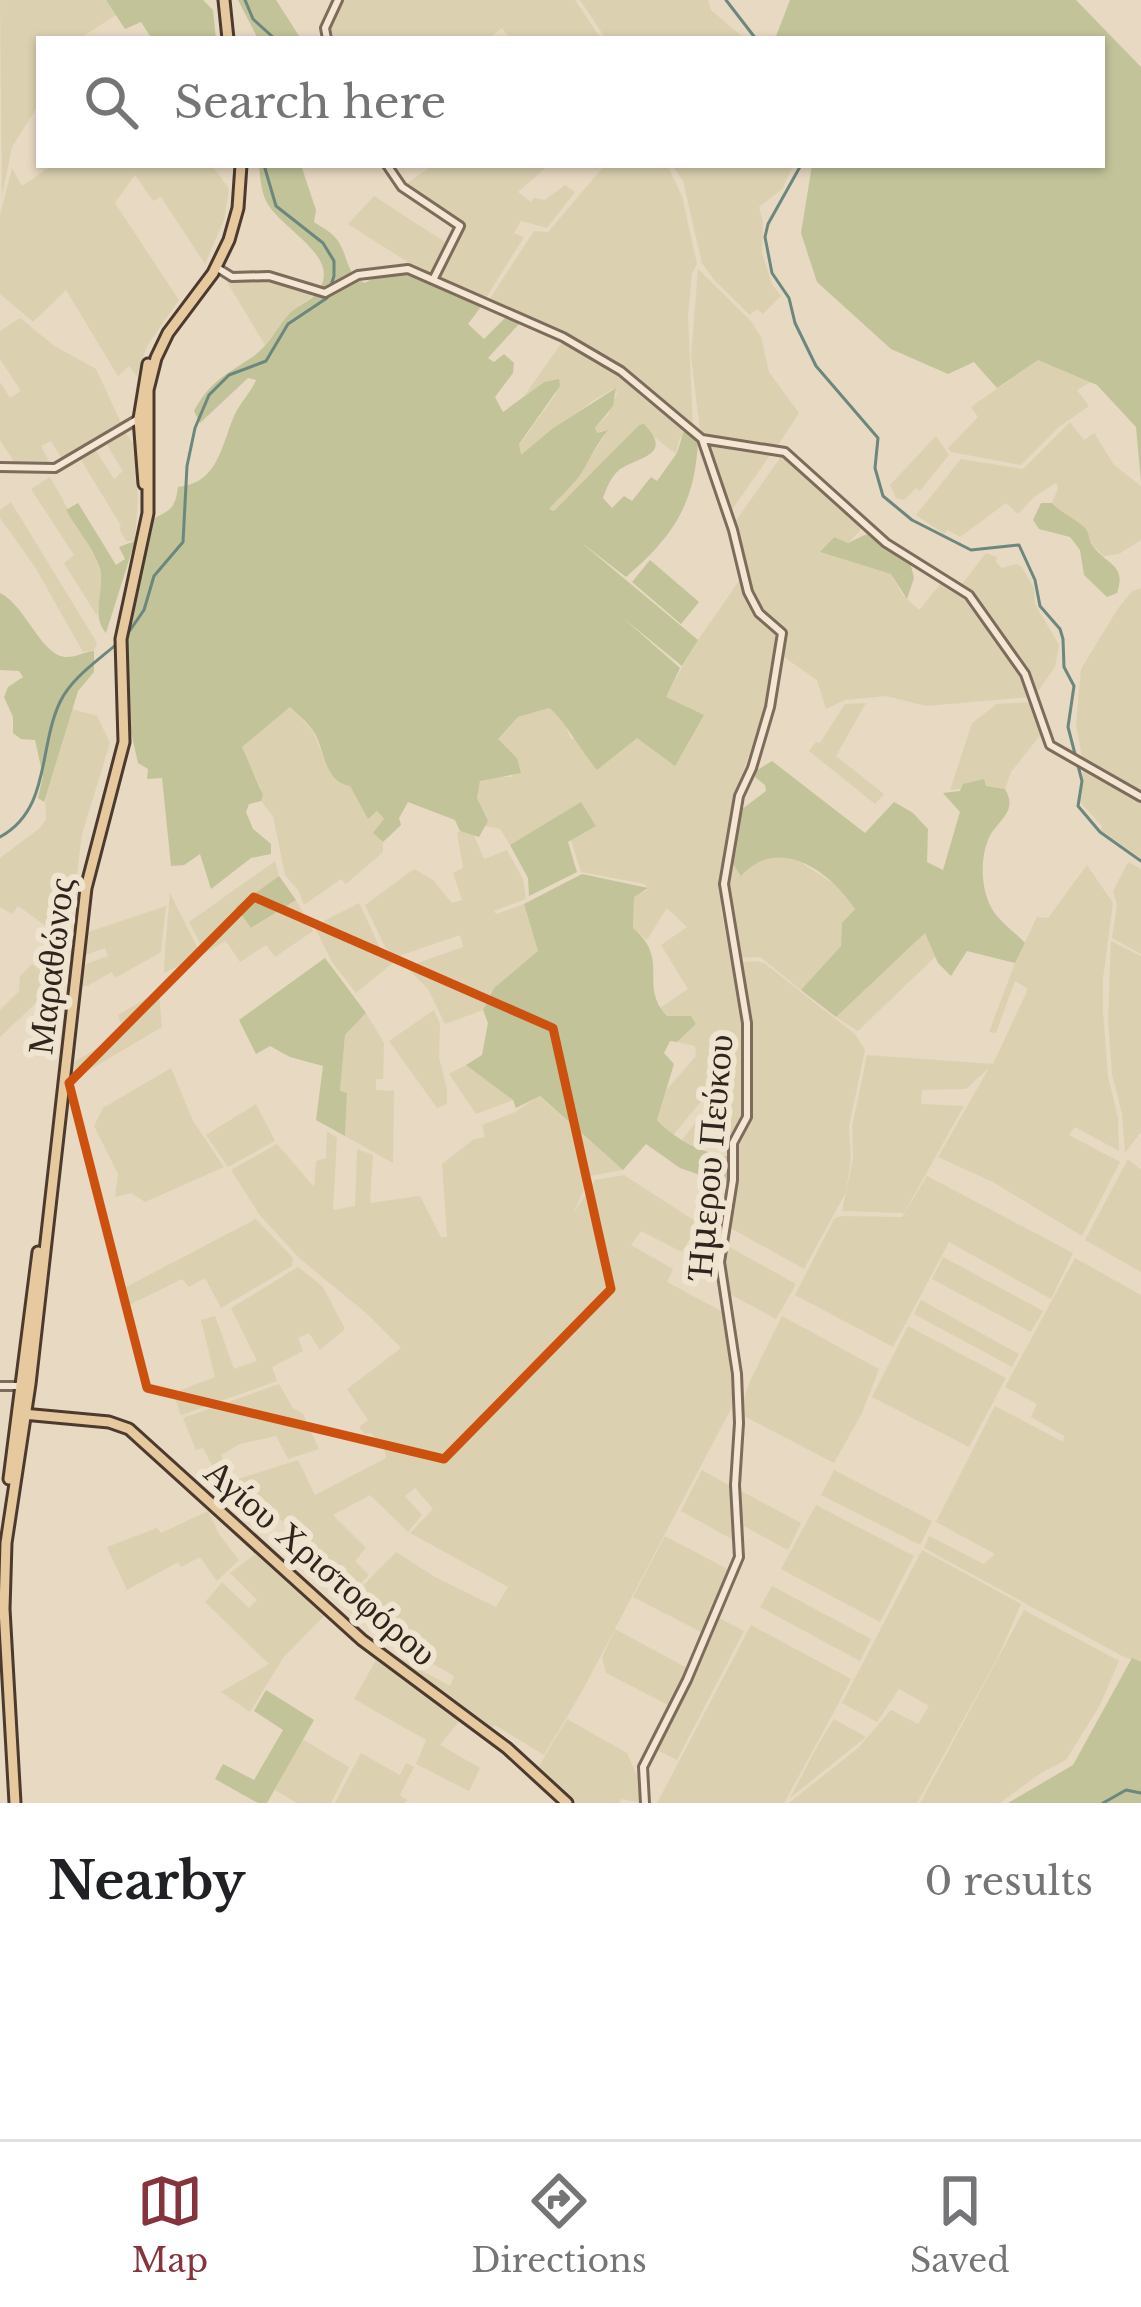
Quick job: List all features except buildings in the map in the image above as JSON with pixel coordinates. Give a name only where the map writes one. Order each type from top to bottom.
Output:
[{"type":"main road","points":[[222,0],[226,36]]},
{"type":"main road","name":"Μαραθώνος","points":[[142,424],[151,375],[163,344],[216,267],[237,216],[239,168]]},
{"type":"main road","name":"Μαραθώνος","points":[[0,1568],[86,888],[124,742],[118,653],[144,513],[143,381],[158,341],[209,270],[224,239],[239,168]]},
{"type":"main road","points":[[124,427],[140,399]]},
{"type":"main road","points":[[124,427],[142,424]]},
{"type":"main road","name":"Αγίου Χριστοφόρου","points":[[22,1414],[109,1422],[129,1429],[362,1640],[515,1754],[567,1803]]},
{"type":"main road","name":"Μαραθώνος","points":[[12,1803],[4,1586],[15,1430]]},
{"type":"main road","name":"Μαραθώνος","points":[[0,1621],[12,1803]]},
{"type":"street","points":[[326,36],[338,0]]},
{"type":"street","points":[[389,168],[402,187],[460,226],[433,280]]},
{"type":"street","points":[[216,267],[229,276],[266,275],[325,293],[358,275],[408,269],[595,354],[702,439],[785,452],[886,543],[969,596],[1025,674],[1048,742],[1141,797]]},
{"type":"street","points":[[0,467],[52,469],[124,427]]},
{"type":"street","name":"Ήμερου Πεύκου","points":[[644,1803],[643,1767],[688,1680],[739,1557],[737,1374],[719,1262],[733,1180],[733,1143],[747,1117],[747,1023],[724,884],[739,796],[770,706],[783,635],[759,613],[748,592],[702,439]]},
{"type":"street","points":[[0,1387],[26,1386]]},
{"type":"highlighted area","points":[[254,897],[553,1028],[611,1289],[444,1459],[147,1388],[69,1083]]},
{"type":"shaded area","points":[[0,0],[106,0],[116,15],[84,36],[36,36],[36,109],[12,147],[2,196]]},
{"type":"shaded area","points":[[339,0],[575,0],[599,36],[508,36],[502,28],[491,36],[325,34]]},
{"type":"shaded area","points":[[580,0],[708,0],[711,10],[741,36],[604,36]]},
{"type":"shaded area","points":[[12,168],[22,186],[49,168],[214,168],[229,189],[224,220],[205,264],[161,197],[153,201],[135,175],[115,203],[179,300],[147,346],[137,376],[129,366],[118,376],[66,290],[33,322],[0,294],[0,215]]},
{"type":"shaded area","points":[[429,168],[546,168],[518,192],[531,202],[545,200],[565,185],[575,192],[547,228],[521,221],[514,233],[524,237],[486,298],[436,278],[463,224],[403,186]]},
{"type":"shaded area","points":[[602,168],[668,168],[682,196],[697,264],[688,315],[693,426],[651,397],[612,360],[489,300],[534,231],[548,232]]},
{"type":"shaded area","points":[[674,168],[792,168],[782,189],[759,207],[762,253],[781,296],[763,314],[757,309],[750,315],[702,263],[683,181]]},
{"type":"shaded area","points":[[374,196],[451,246],[431,277],[348,224]]},
{"type":"shaded area","points":[[698,269],[751,321],[761,337],[769,372],[799,413],[777,447],[710,439],[700,431],[691,356]]},
{"type":"shaded area","points":[[224,277],[269,279],[314,295],[293,310],[265,345]]},
{"type":"shaded area","points":[[20,318],[53,345],[96,369],[121,423],[64,462],[51,441],[41,446],[52,467],[15,463],[0,440],[0,382],[10,398],[21,391],[0,359],[0,331]]},
{"type":"shaded area","points":[[563,341],[611,367],[644,399],[688,430],[676,454],[639,425],[554,512],[548,509],[604,436],[606,430],[596,433],[595,428],[608,415],[617,393],[615,388],[594,400],[520,456],[519,445],[556,394],[559,379],[544,382],[524,396]]},
{"type":"shaded area","points":[[1038,360],[1091,382],[1077,390],[1089,406],[1059,427],[1021,465],[951,452],[948,448],[978,417],[971,407]]},
{"type":"shaded area","points":[[1070,422],[1084,440],[1094,433],[1114,465],[1141,486],[1141,540],[1119,554],[1104,556],[1083,527],[1052,503],[1056,483],[1018,514],[1006,503],[960,537],[948,530],[944,534],[916,515],[961,459],[1023,469]]},
{"type":"shaded area","points":[[125,432],[134,445],[135,541],[126,541],[80,458],[95,449],[114,479],[123,471],[107,445]]},
{"type":"shaded area","points":[[936,436],[949,455],[920,491],[916,488],[904,500],[896,498],[890,485]]},
{"type":"shaded area","points":[[706,443],[773,451],[729,514]]},
{"type":"shaded area","points":[[782,455],[864,526],[848,543],[833,537],[821,552],[891,574],[919,610],[942,582],[968,599],[1016,664],[1031,697],[926,706],[886,696],[845,700],[826,709],[817,680],[781,655],[783,630],[751,598],[733,525]]},
{"type":"shaded area","points":[[50,477],[97,561],[102,580],[97,616],[64,563],[74,555],[31,489]]},
{"type":"shaded area","points":[[11,502],[97,643],[94,650],[83,652],[35,567],[0,518],[0,510]]},
{"type":"shaded area","points":[[986,553],[997,557],[1002,568],[1022,567],[1034,588],[1035,604],[1059,645],[1055,667],[1036,694],[1020,663],[959,588]]},
{"type":"shaded area","points":[[741,578],[753,613],[777,632],[779,640],[768,701],[735,794],[721,874],[721,909],[743,1028],[741,1121],[732,1135],[721,1118],[697,1148],[682,1140],[713,1100],[709,1092],[673,1135],[657,1120],[667,1089],[696,1056],[695,1046],[677,1042],[696,1024],[691,1016],[667,1016],[660,1008],[688,989],[661,945],[687,927],[667,908],[647,940],[633,928],[634,896],[648,890],[645,884],[581,872],[571,840],[596,826],[581,803],[510,845],[500,829],[485,826],[488,821],[477,798],[480,781],[512,777],[517,758],[497,740],[518,717],[549,708],[560,714],[571,739],[637,738],[675,765],[665,697]]},
{"type":"shaded area","points":[[1141,588],[1138,792],[1083,762],[1076,724],[1081,669],[1117,610],[1131,592]]},
{"type":"shaded area","points":[[1033,702],[1042,733],[1011,772],[1005,789],[950,790],[972,723],[997,704]]},
{"type":"shaded area","points":[[866,703],[836,756],[884,794],[875,804],[809,751],[820,743],[845,704]]},
{"type":"shaded area","points":[[290,707],[313,731],[331,775],[350,786],[368,818],[377,811],[384,820],[374,833],[383,842],[383,852],[346,884],[341,879],[304,905],[285,875],[273,816],[261,801],[261,788],[241,747]]},
{"type":"shaded area","points":[[72,709],[97,716],[110,743],[82,834],[68,942],[18,906],[12,914],[0,907],[0,858],[46,819],[45,794]]},
{"type":"shaded area","points":[[1083,768],[1141,802],[1141,858],[1100,830],[1102,826],[1080,802]]},
{"type":"shaded area","points":[[460,831],[474,835],[484,859],[507,850],[523,879],[526,899],[494,911],[524,904],[538,951],[494,988],[483,1010],[445,1024],[428,989],[406,967],[463,947],[460,935],[396,957],[385,947],[365,905],[414,869],[433,880],[452,903],[462,900],[453,873],[463,868]]},
{"type":"shaded area","points":[[791,856],[842,889],[855,909],[842,924],[841,946],[801,990],[760,957],[736,958],[725,899],[729,858],[752,863]]},
{"type":"shaded area","points":[[275,861],[279,876],[237,907],[252,928],[296,900],[313,931],[275,957],[266,945],[240,962],[226,941],[205,953],[189,922]]},
{"type":"shaded area","points":[[1128,862],[1141,869],[1141,954],[1112,938],[1117,905],[1113,891]]},
{"type":"shaded area","points":[[1087,865],[1113,903],[1103,1012],[1119,1151],[1075,1127],[1069,1135],[1120,1162],[1082,1236],[993,1182],[938,1157],[989,1068],[966,1089],[922,1090],[921,1104],[964,1106],[904,1213],[842,1211],[867,1055],[993,1064],[1028,989],[1015,981],[996,1033],[989,1032],[1015,963],[1037,917],[1048,918]]},
{"type":"shaded area","points":[[170,893],[201,955],[164,973],[165,950]]},
{"type":"shaded area","points":[[359,903],[381,950],[394,962],[356,993],[332,962],[314,926]]},
{"type":"shaded area","points":[[166,906],[161,952],[115,978],[112,972],[87,986],[76,985],[78,967],[108,956],[105,948],[80,957],[82,934]]},
{"type":"shaded area","points":[[926,932],[935,957],[858,1031],[836,1017]]},
{"type":"shaded area","points":[[1111,941],[1141,956],[1141,1132],[1125,1153],[1108,1018]]},
{"type":"shaded area","points":[[756,961],[855,1034],[865,1050],[849,1126],[846,1192],[804,1269],[727,1226],[736,1141],[749,1118],[749,1022],[737,963]]},
{"type":"shaded area","points":[[32,964],[57,983],[0,1037],[0,1010],[19,991],[20,976]]},
{"type":"shaded area","points":[[159,991],[162,1027],[69,1082],[71,1064],[124,1032],[118,1015]]},
{"type":"shaded area","points":[[434,1010],[440,1024],[439,1057],[447,1090],[447,1104],[437,1108],[389,1041]]},
{"type":"shaded area","points":[[366,1013],[384,1043],[383,1079],[376,1079],[376,1090],[394,1091],[393,1163],[345,1136],[347,1094],[340,1092],[345,1035]]},
{"type":"shaded area","points":[[466,1065],[513,1100],[476,1114],[449,1074]]},
{"type":"shaded area","points":[[171,1068],[193,1121],[224,1167],[145,1202],[131,1193],[115,1197],[118,1174],[94,1126],[103,1108]]},
{"type":"shaded area","points":[[539,1096],[623,1170],[590,1176],[573,1214],[595,1180],[624,1175],[695,1221],[693,1227],[796,1284],[776,1319],[724,1291],[721,1255],[690,1238],[682,1252],[641,1231],[631,1245],[673,1269],[667,1282],[723,1312],[734,1403],[544,1755],[495,1725],[488,1733],[364,1639],[450,1686],[454,1676],[380,1634],[388,1618],[351,1598],[396,1552],[496,1607],[508,1587],[410,1533],[433,1509],[415,1488],[405,1496],[422,1515],[408,1532],[370,1495],[333,1515],[366,1548],[355,1561],[369,1575],[354,1590],[281,1520],[275,1522],[268,1511],[252,1517],[235,1480],[298,1460],[315,1495],[386,1458],[371,1433],[359,1427],[368,1420],[347,1389],[401,1348],[299,1258],[259,1214],[231,1170],[277,1144],[314,1187],[316,1161],[326,1158],[327,1131],[337,1138],[333,1210],[355,1206],[357,1149],[373,1155],[370,1203],[420,1196],[441,1237],[447,1237],[442,1164],[474,1139],[485,1137],[482,1125]]},
{"type":"shaded area","points":[[256,1104],[275,1141],[228,1167],[206,1135]]},
{"type":"shaded area","points":[[1128,1159],[1141,1170],[1141,1272],[1085,1240]]},
{"type":"shaded area","points":[[927,1176],[1073,1253],[1051,1299],[949,1242],[893,1347],[795,1295],[834,1219],[902,1217]]},
{"type":"shaded area","points":[[256,1219],[293,1258],[292,1266],[221,1308],[205,1278],[189,1287],[182,1279],[129,1305],[122,1289]]},
{"type":"shaded area","points":[[943,1257],[1043,1311],[1031,1332],[932,1279]]},
{"type":"shaded area","points":[[1075,1258],[1141,1295],[1141,1662],[924,1548],[929,1536],[984,1564],[995,1554],[936,1522],[995,1406],[1063,1442],[1064,1436],[1031,1417],[1037,1404],[1005,1387]]},
{"type":"shaded area","points":[[298,1267],[323,1287],[345,1329],[320,1350],[309,1333],[298,1338],[303,1351],[272,1367],[277,1381],[181,1415],[173,1393],[215,1377],[201,1320],[215,1316],[234,1369],[257,1361],[231,1308]]},
{"type":"shaded area","points":[[921,1300],[1019,1354],[1012,1367],[914,1314]]},
{"type":"shaded area","points":[[782,1316],[879,1369],[862,1413],[834,1463],[742,1415],[751,1379]]},
{"type":"shaded area","points":[[908,1326],[1006,1378],[969,1447],[872,1397]]},
{"type":"shaded area","points":[[279,1384],[293,1408],[303,1414],[319,1449],[288,1459],[276,1436],[240,1444],[221,1455],[231,1478],[220,1481],[203,1448],[196,1450],[183,1418]]},
{"type":"shaded area","points":[[702,1470],[732,1487],[737,1542],[681,1511]]},
{"type":"shaded area","points":[[834,1470],[932,1521],[920,1545],[821,1495]]},
{"type":"shaded area","points":[[739,1490],[801,1523],[788,1550],[740,1524]]},
{"type":"shaded area","points":[[816,1505],[914,1556],[880,1622],[781,1569]]},
{"type":"shaded area","points":[[208,1511],[239,1560],[217,1581],[200,1557],[181,1567],[178,1562],[127,1590],[107,1547],[157,1528],[161,1533]]},
{"type":"shaded area","points":[[665,1536],[733,1572],[703,1633],[633,1597]]},
{"type":"shaded area","points":[[922,1550],[1021,1604],[997,1659],[917,1803],[789,1803],[858,1748],[891,1710],[918,1724],[929,1706],[899,1689],[877,1722],[842,1703]]},
{"type":"shaded area","points":[[258,1552],[325,1615],[283,1658],[250,1712],[221,1692],[269,1664],[205,1602],[222,1582],[249,1608],[257,1600],[230,1573]]},
{"type":"shaded area","points":[[772,1586],[871,1639],[860,1661],[760,1607]]},
{"type":"shaded area","points":[[1024,1610],[1119,1661],[1100,1705],[1066,1760],[1000,1803],[920,1803]]},
{"type":"shaded area","points":[[713,1615],[744,1631],[677,1760],[655,1749]]},
{"type":"shaded area","points":[[751,1625],[851,1679],[835,1710],[784,1803],[657,1803]]},
{"type":"shaded area","points":[[615,1629],[689,1669],[672,1707],[606,1673],[602,1658]]},
{"type":"shaded area","points":[[376,1660],[461,1719],[440,1745],[480,1768],[469,1791],[416,1764],[426,1740],[354,1699]]},
{"type":"shaded area","points":[[567,1719],[627,1753],[638,1778],[641,1803],[622,1799],[619,1803],[568,1803],[536,1771]]},
{"type":"shaded area","points":[[834,1719],[866,1737],[790,1798],[819,1743]]},
{"type":"shaded area","points":[[302,1739],[349,1767],[331,1803],[297,1803],[275,1790]]},
{"type":"shaded area","points":[[361,1753],[400,1775],[406,1763],[414,1767],[400,1795],[405,1803],[335,1803]]},
{"type":"green space","points":[[106,0],[203,0],[213,10],[216,36],[150,36],[141,22],[125,29]]},
{"type":"green space","points":[[238,0],[276,0],[299,36],[256,36]]},
{"type":"green space","points":[[790,0],[1076,0],[1141,67],[1141,482],[1136,427],[1097,385],[1038,360],[997,388],[974,362],[948,374],[891,349],[817,282],[801,233],[812,168],[1105,168],[1105,36],[776,36]]},
{"type":"green space","points":[[259,168],[302,168],[316,210],[314,222],[336,238],[359,280],[365,283],[379,276],[409,274],[455,289],[483,304],[468,324],[484,339],[508,315],[519,324],[488,358],[494,362],[504,354],[514,363],[513,373],[495,397],[503,412],[544,382],[559,379],[560,386],[519,444],[521,455],[616,388],[613,406],[595,428],[597,433],[608,430],[579,477],[549,509],[554,511],[639,425],[644,424],[653,435],[654,450],[613,476],[603,498],[612,508],[624,496],[632,501],[651,477],[657,481],[677,453],[684,431],[698,441],[692,483],[679,517],[626,577],[578,540],[698,640],[682,666],[622,617],[680,668],[666,697],[704,715],[675,766],[637,738],[597,770],[549,708],[518,717],[498,739],[517,758],[521,773],[480,781],[477,798],[488,821],[479,837],[460,831],[455,820],[408,802],[399,818],[401,825],[383,842],[373,833],[384,819],[377,811],[368,819],[350,786],[329,771],[312,729],[290,707],[242,747],[263,795],[246,812],[253,829],[271,844],[271,854],[251,858],[211,889],[200,854],[184,865],[171,866],[162,778],[147,779],[148,769],[138,763],[125,705],[123,649],[151,520],[170,508],[178,487],[192,484],[210,470],[256,380],[248,378],[200,423],[194,411],[206,392],[260,351],[322,283],[319,258],[274,212],[262,188]]},
{"type":"green space","points":[[78,503],[116,565],[125,559],[119,547],[135,541],[106,633],[98,610],[100,569],[66,510]]},
{"type":"green space","points":[[1041,503],[1052,503],[1086,529],[1092,545],[1117,570],[1117,593],[1107,597],[1084,575],[1080,550],[1070,537],[1039,529],[1033,520]]},
{"type":"green space","points":[[869,533],[888,551],[910,562],[914,578],[907,599],[891,574],[820,552],[834,537],[848,543]]},
{"type":"green space","points":[[650,560],[699,602],[681,624],[632,582]]},
{"type":"green space","points":[[0,593],[56,654],[69,657],[94,651],[94,672],[78,691],[44,802],[38,798],[43,776],[35,740],[13,733],[13,717],[4,697],[8,687],[23,677],[19,671],[0,670]]},
{"type":"green space","points":[[772,761],[865,833],[894,802],[913,813],[928,829],[927,862],[943,870],[960,812],[943,793],[960,791],[963,784],[984,779],[986,786],[1005,789],[1008,810],[988,840],[983,874],[994,912],[1025,943],[1015,963],[967,951],[951,976],[938,963],[925,933],[836,1017],[801,990],[841,946],[842,923],[855,909],[832,882],[803,862],[771,858],[741,876],[729,858],[737,813],[766,791],[751,774]]},
{"type":"green space","points":[[581,802],[596,826],[568,842],[577,872],[529,896],[528,878],[510,845]]},
{"type":"green space","points":[[582,874],[648,888],[634,897],[633,928],[650,951],[655,994],[667,1016],[691,1016],[696,1024],[677,1042],[670,1041],[664,1053],[674,1064],[657,1120],[690,1144],[729,1157],[729,1185],[680,1168],[646,1144],[623,1170],[540,1096],[516,1108],[513,1100],[466,1065],[482,1055],[488,1023],[483,1010],[494,988],[538,951],[524,904]]},
{"type":"green space","points":[[279,876],[296,900],[251,928],[236,907]]},
{"type":"green space","points":[[325,958],[366,1013],[345,1035],[340,1091],[347,1093],[345,1136],[316,1120],[323,1066],[270,1046],[256,1054],[239,1020]]},
{"type":"green space","points":[[1132,1658],[1141,1662],[1141,1803],[1008,1803],[1073,1765]]},
{"type":"green space","points":[[266,1690],[314,1720],[267,1803],[258,1803],[215,1779],[223,1764],[254,1780],[283,1730],[254,1711]]},
{"type":"waterway","points":[[245,0],[253,19],[272,36]]},
{"type":"waterway","points":[[726,0],[754,36]]},
{"type":"waterway","points":[[126,636],[144,610],[154,576],[183,542],[187,466],[195,428],[209,395],[229,375],[266,361],[288,324],[327,298],[334,276],[334,261],[323,243],[276,206],[265,168]]},
{"type":"waterway","points":[[799,168],[765,237],[772,273],[789,298],[795,323],[816,366],[878,438],[875,468],[883,496],[912,520],[971,550],[1019,545],[1035,580],[1040,606],[1060,629],[1064,667],[1074,686],[1068,727],[1082,781],[1078,806],[1100,832],[1141,861]]},
{"type":"waterway","points":[[0,837],[28,811],[36,794],[53,720],[65,693],[119,642]]},
{"type":"waterway","points":[[1103,1803],[1126,1790],[1141,1793]]}]
